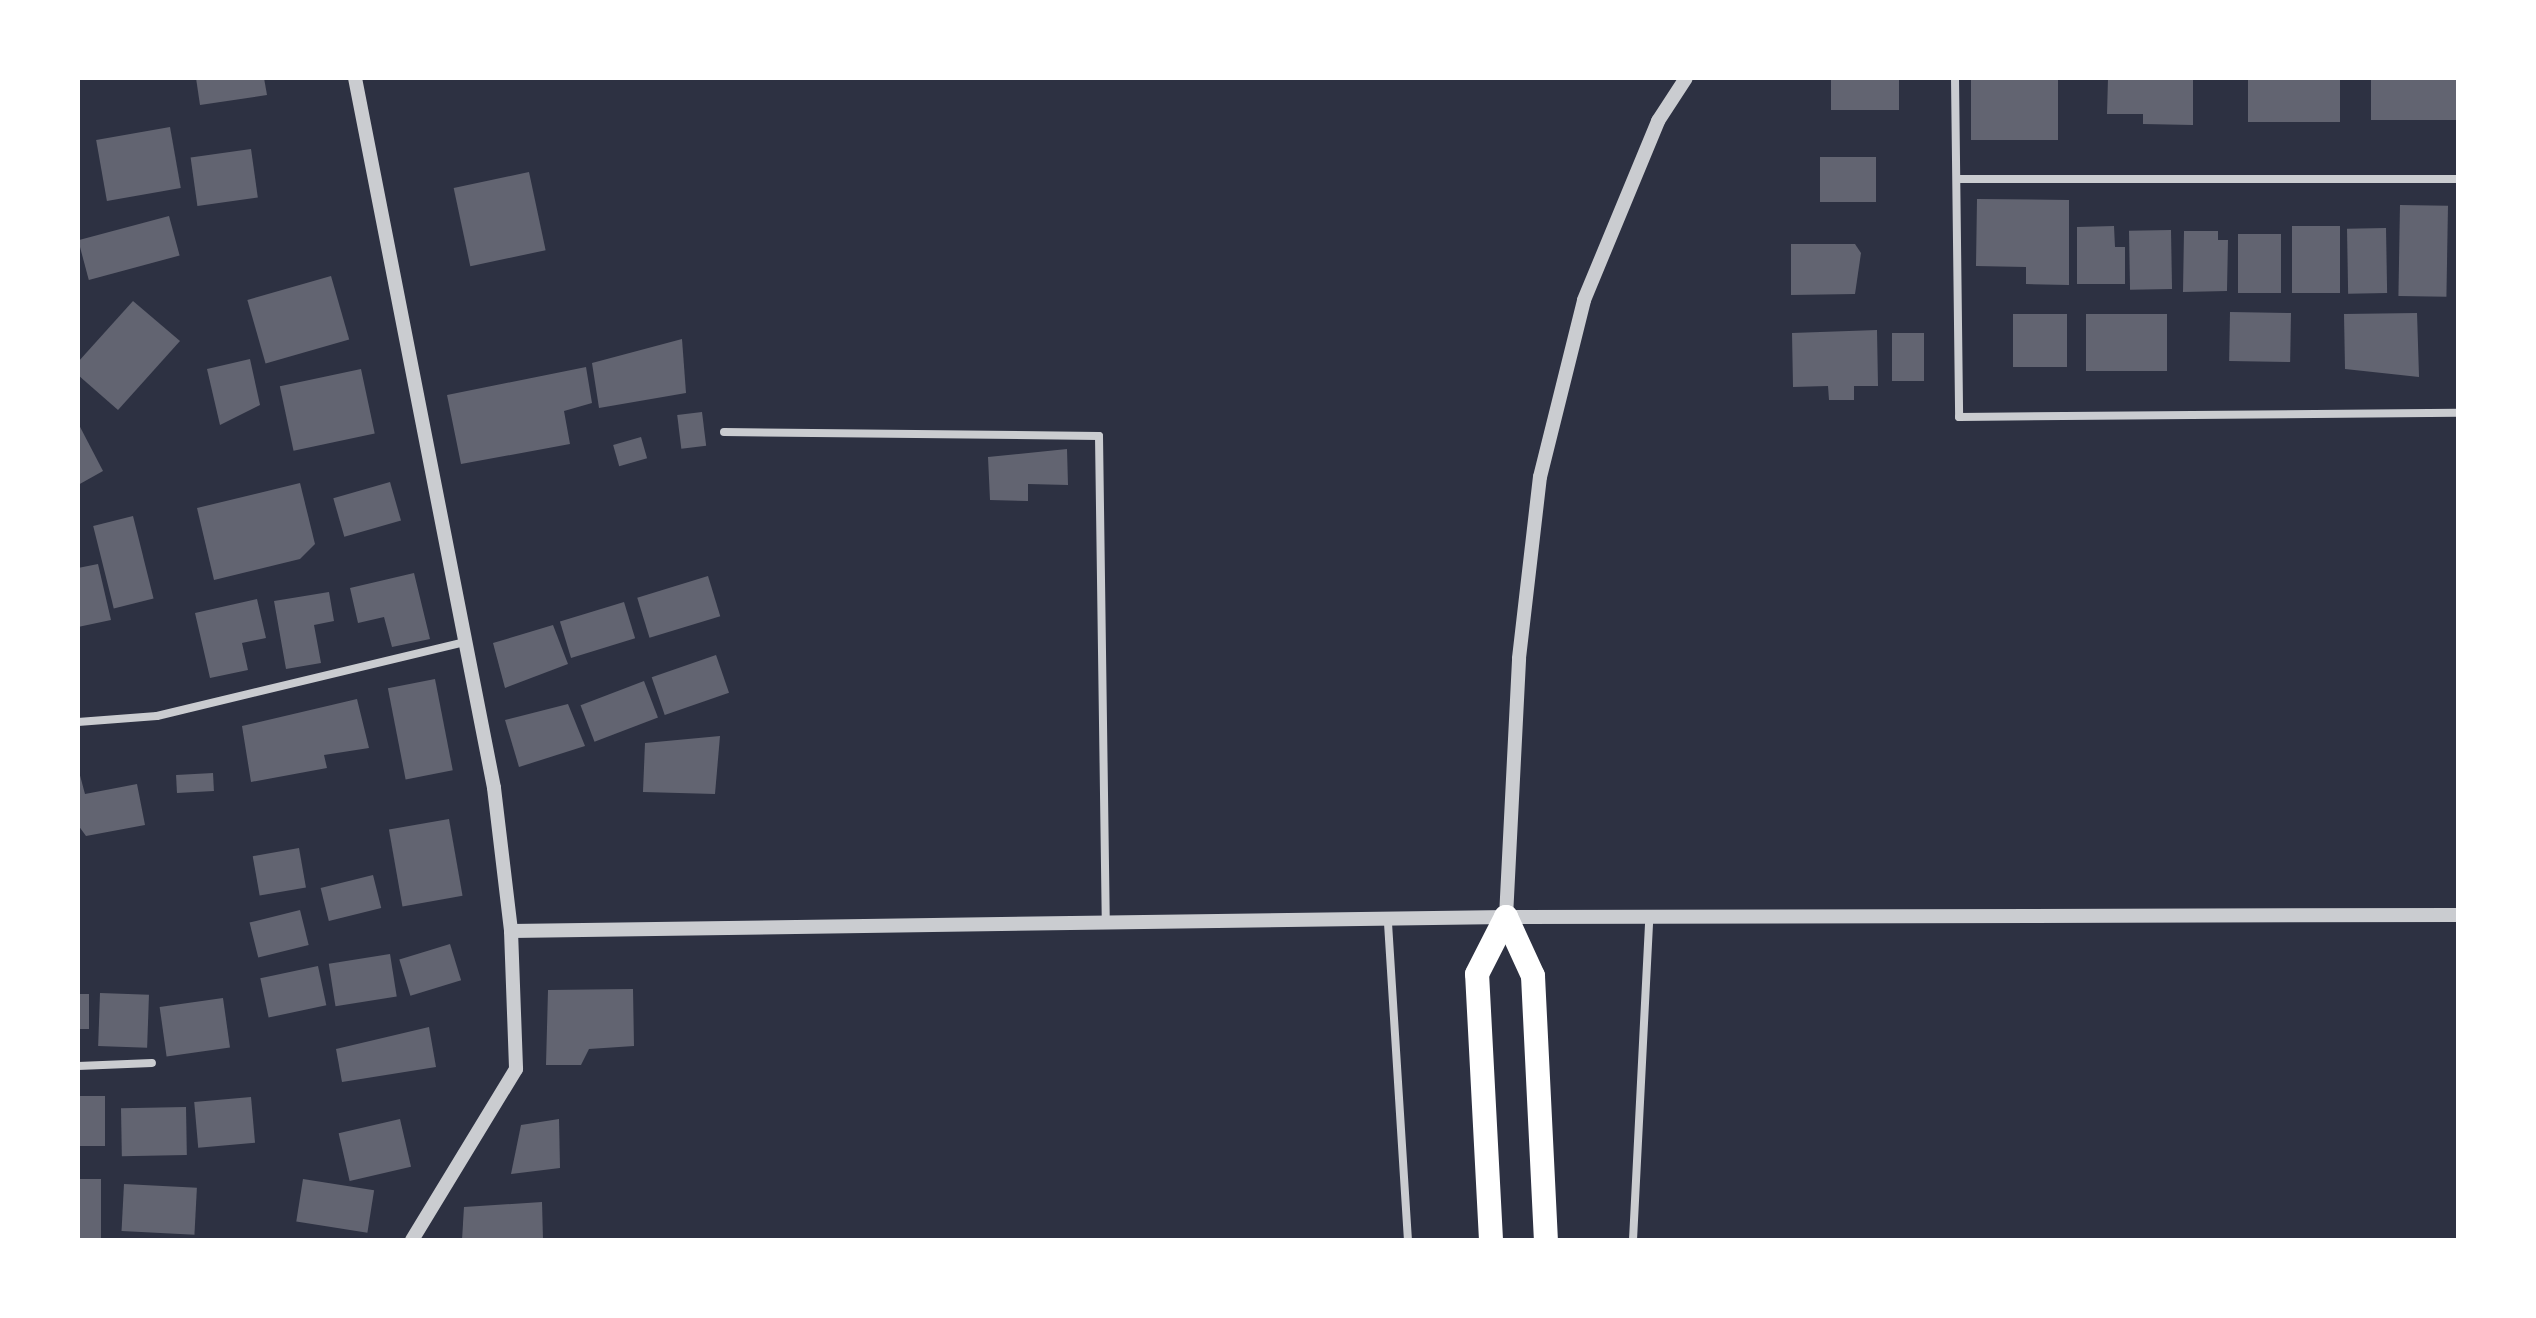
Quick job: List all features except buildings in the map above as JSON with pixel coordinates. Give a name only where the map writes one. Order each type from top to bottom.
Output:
[{"type":"highway","points":[[1491,1240],[1477,974],[1506,917]]},
{"type":"highway","points":[[1506,917],[1533,976],[1546,1240]]},
{"type":"street","points":[[355,78],[462,643],[494,788],[511,931],[516,1069],[412,1240]]},
{"type":"street","points":[[1506,917],[1519,658],[1540,477],[1584,300],[1658,121],[1686,78]]},
{"type":"street","points":[[1955,78],[1959,417],[2458,413]]},
{"type":"street","points":[[1957,179],[2458,179]]},
{"type":"street","points":[[724,432],[1099,436],[1106,922]]},
{"type":"street","points":[[78,722],[157,716],[462,643]]},
{"type":"street","points":[[511,931],[1106,922],[1388,923],[1506,917],[1649,920],[2458,915]]},
{"type":"street","points":[[1633,1240],[1649,920]]},
{"type":"street","points":[[1388,923],[1408,1240]]},
{"type":"street","points":[[78,1066],[152,1063]]}]
